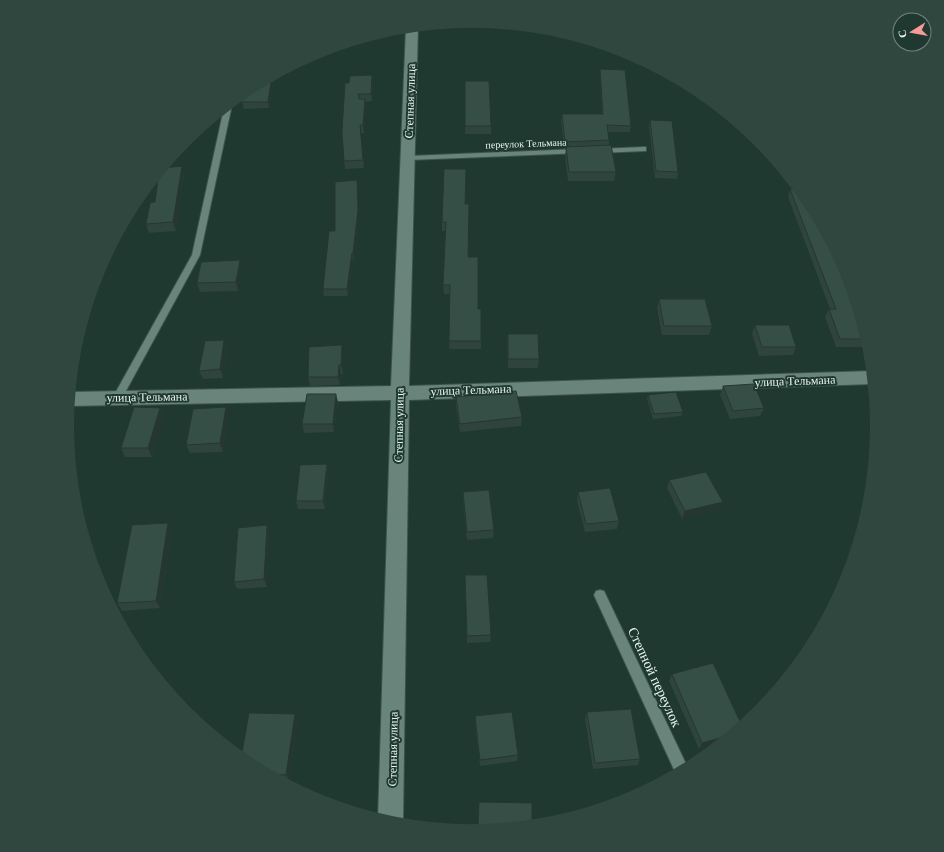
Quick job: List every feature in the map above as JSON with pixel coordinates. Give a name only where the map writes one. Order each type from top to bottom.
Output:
[{"type":"street","name":"Степная улица","points":[[391,815],[400,393],[409,158],[412,33]]},
{"type":"street","name":"улица Тельмана","points":[[75,399],[400,393],[867,378]]},
{"type":"lane","points":[[118,398],[196,254],[226,113]]},
{"type":"lane","name":"переулок Тельмана","points":[[409,158],[643,149]]},
{"type":"lane","name":"Степной переулок","points":[[600,596],[679,766]]},
{"type":"building","points":[[600,69],[625,70],[631,126],[607,125],[609,140],[565,142],[562,114],[603,114]]},
{"type":"building","points":[[372,75],[371,94],[358,94],[359,99],[365,99],[363,125],[360,125],[363,160],[344,161],[342,131],[345,83],[349,83],[350,76]]},
{"type":"building","points":[[465,81],[489,81],[491,126],[465,126]]},
{"type":"building","points":[[271,82],[268,102],[242,102],[251,95]]},
{"type":"building","points":[[650,120],[672,121],[678,172],[656,171]]},
{"type":"building","points":[[611,145],[616,172],[569,172],[566,147]]},
{"type":"building","points":[[182,166],[173,222],[146,224],[150,203],[155,202],[158,182],[170,167]]},
{"type":"building","points":[[444,169],[466,169],[465,204],[469,204],[468,257],[478,257],[478,309],[481,309],[481,341],[449,341],[450,285],[443,285],[446,222],[442,222]]},
{"type":"building","points":[[357,180],[358,210],[347,289],[323,289],[329,231],[335,231],[335,182]]},
{"type":"building","points":[[790,189],[792,189],[803,205],[829,250],[849,298],[860,339],[840,339],[829,309],[836,309]]},
{"type":"building","points":[[240,260],[236,282],[197,283],[201,262]]},
{"type":"building","points":[[659,299],[705,299],[712,326],[664,326]]},
{"type":"building","points":[[755,325],[789,325],[796,347],[762,347]]},
{"type":"building","points":[[508,334],[538,334],[539,359],[508,359]]},
{"type":"building","points":[[224,340],[220,369],[199,371],[205,341]]},
{"type":"building","points":[[342,345],[341,365],[339,365],[338,377],[308,377],[309,347]]},
{"type":"building","points":[[754,384],[764,408],[733,411],[723,386]]},
{"type":"building","points":[[516,391],[522,417],[460,424],[456,397]]},
{"type":"building","points":[[676,392],[683,412],[654,414],[648,395]]},
{"type":"building","points":[[307,394],[336,394],[333,424],[302,424]]},
{"type":"building","points":[[134,407],[160,408],[148,448],[121,448]]},
{"type":"building","points":[[226,407],[220,443],[186,445],[193,409]]},
{"type":"building","points":[[327,464],[323,501],[296,501],[300,465]]},
{"type":"building","points":[[706,472],[723,502],[685,511],[669,480]]},
{"type":"building","points":[[610,488],[619,521],[586,524],[578,492]]},
{"type":"building","points":[[489,490],[494,530],[467,532],[463,492]]},
{"type":"building","points":[[168,523],[156,601],[117,603],[132,525]]},
{"type":"building","points":[[267,525],[264,579],[234,582],[238,528]]},
{"type":"building","points":[[465,575],[487,575],[491,635],[467,636]]},
{"type":"building","points":[[713,663],[739,720],[718,738],[702,743],[672,674]]},
{"type":"building","points":[[631,709],[640,759],[595,763],[587,712]]},
{"type":"building","points":[[512,712],[518,755],[480,760],[475,716]]},
{"type":"building","points":[[249,713],[295,714],[286,775],[280,775],[273,771],[242,751]]},
{"type":"building","points":[[479,802],[532,803],[532,819],[478,824]]}]
